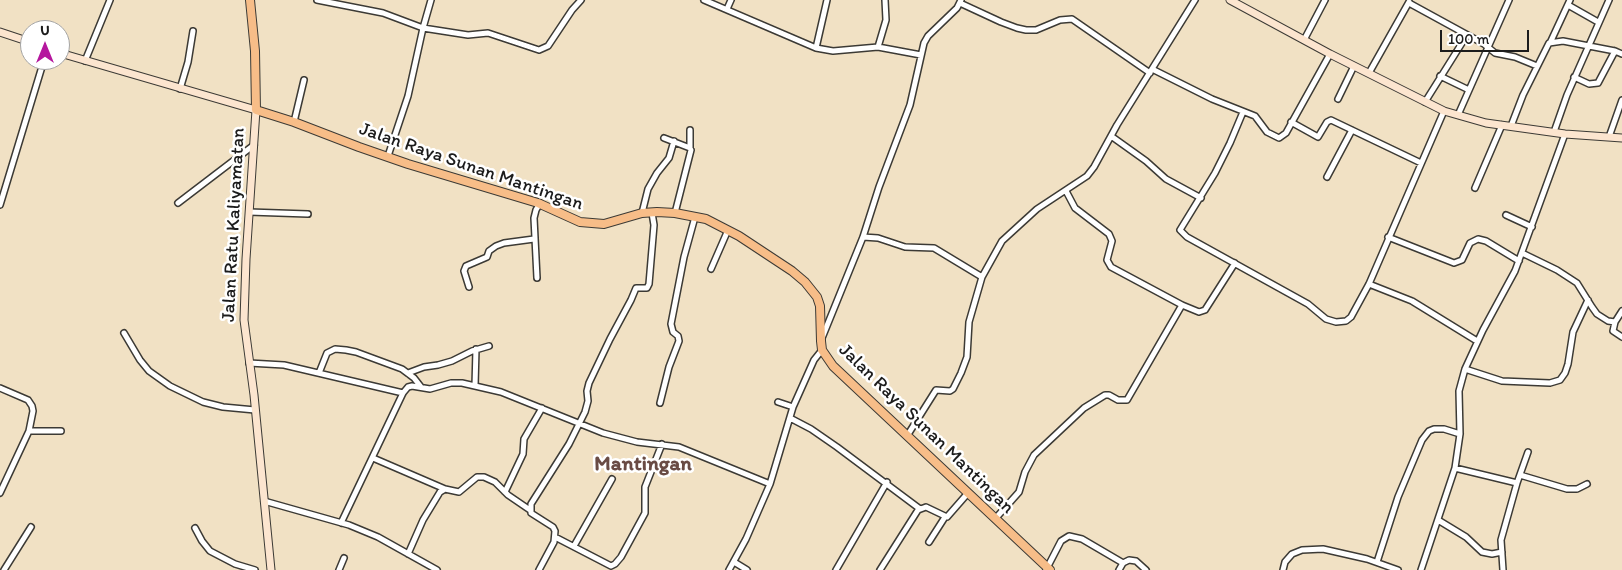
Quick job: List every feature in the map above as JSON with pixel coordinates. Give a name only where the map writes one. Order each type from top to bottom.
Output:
[{"type":"main road","name":"Jalan Ratu Kaliyamatan","points":[[250,0],[255,52],[256,110]]},
{"type":"main road","name":"Jalan Raya Sunan Mantingan","points":[[256,110],[388,156],[525,198],[580,222],[593,224],[613,222],[642,214],[675,213],[706,219],[728,230],[774,258],[805,282],[817,298],[820,306],[822,350],[832,366],[1048,569]]},
{"type":"street","points":[[85,61],[110,0]]},
{"type":"street","points":[[317,0],[383,13],[423,28],[468,35],[488,33],[542,50],[550,44],[572,10],[581,0]]},
{"type":"street","points":[[388,156],[408,96],[431,0]]},
{"type":"street","points":[[704,0],[816,48],[833,51],[878,47],[920,55]]},
{"type":"street","points":[[727,9],[731,0]]},
{"type":"street","points":[[816,48],[827,0]]},
{"type":"street","points":[[878,47],[886,20],[885,0]]},
{"type":"street","points":[[907,436],[936,390],[950,391],[957,381],[967,357],[969,322],[982,277],[1002,241],[1038,209],[1087,176],[1196,0]]},
{"type":"street","points":[[1230,0],[1330,54],[1444,111],[1486,123],[1565,134],[1622,138]]},
{"type":"street","points":[[1304,40],[1325,0]]},
{"type":"street","points":[[1458,115],[1509,0]]},
{"type":"street","points":[[1554,132],[1574,77],[1609,0]]},
{"type":"street","points":[[821,341],[863,237],[879,187],[910,105],[924,43],[928,36],[961,1],[1017,28],[1026,30],[1036,30],[1060,20],[1072,18],[1151,71],[1258,118],[1268,132],[1279,138],[1286,132],[1330,54]]},
{"type":"street","points":[[1369,73],[1410,1],[1498,55],[1515,57],[1537,66]]},
{"type":"street","points":[[1511,126],[1521,97],[1569,2],[1598,22]]},
{"type":"street","points":[[180,89],[188,62],[192,31]]},
{"type":"street","points":[[0,32],[20,39]]},
{"type":"street","points":[[1425,102],[1467,35]]},
{"type":"street","points":[[1550,42],[1563,41],[1622,54]]},
{"type":"street","points":[[1574,77],[1589,84],[1598,83],[1614,51]]},
{"type":"street","name":"Jalan Raya Sunan Mantingan","points":[[70,56],[256,110]]},
{"type":"street","points":[[1338,99],[1354,66]]},
{"type":"street","points":[[0,205],[41,70]]},
{"type":"street","points":[[1440,76],[1469,90]]},
{"type":"street","points":[[294,122],[304,80]]},
{"type":"street","points":[[1609,137],[1622,100]]},
{"type":"street","name":"Jalan Ratu Kaliyamatan","points":[[256,110],[244,320],[271,570]]},
{"type":"street","points":[[1243,112],[1230,143],[1180,230],[1187,237],[1308,304],[1326,320],[1336,322],[1346,321],[1351,317],[1369,284],[1444,111]]},
{"type":"street","points":[[1291,122],[1318,137],[1330,120],[1421,163]]},
{"type":"street","points":[[1475,188],[1502,125]]},
{"type":"street","points":[[675,213],[690,159],[690,130]]},
{"type":"street","points":[[1327,177],[1352,130]]},
{"type":"street","points":[[1421,570],[1455,468],[1460,434],[1458,396],[1465,369],[1477,341],[1515,271],[1565,134]]},
{"type":"street","points":[[1111,136],[1166,178],[1200,198]]},
{"type":"street","points":[[664,138],[690,148]]},
{"type":"street","points":[[642,214],[648,189],[657,173],[669,158],[674,141]]},
{"type":"street","points":[[178,203],[254,145]]},
{"type":"street","points":[[1066,191],[1075,208],[1109,234],[1112,241],[1107,260],[1111,267],[1182,305],[1200,312],[1206,310],[1235,264]]},
{"type":"street","points":[[536,278],[535,214],[539,203]]},
{"type":"street","points":[[249,212],[308,214]]},
{"type":"street","points":[[530,510],[531,504],[580,424],[588,402],[587,391],[589,383],[636,288],[647,288],[649,284],[654,226],[652,213]]},
{"type":"street","points":[[1506,215],[1532,227]]},
{"type":"street","points":[[660,403],[669,367],[679,340],[671,324],[684,257],[695,217]]},
{"type":"street","points":[[711,270],[728,230]]},
{"type":"street","points":[[863,237],[878,238],[905,246],[934,248],[982,277]]},
{"type":"street","points":[[1388,237],[1454,264],[1462,260],[1470,244],[1478,239],[1486,241],[1519,261]]},
{"type":"street","points":[[469,287],[464,270],[466,266],[487,257],[492,248],[504,243],[534,239]]},
{"type":"street","points":[[1522,252],[1570,277],[1581,288],[1597,314],[1608,321],[1615,322]]},
{"type":"street","points":[[1369,284],[1412,301],[1477,341]]},
{"type":"street","points":[[1465,369],[1502,381],[1550,383],[1560,380],[1565,373],[1574,332],[1588,300]]},
{"type":"street","points":[[995,519],[1019,492],[1025,472],[1034,455],[1084,408],[1105,395],[1118,400],[1127,400],[1182,305]]},
{"type":"street","points":[[1622,311],[1615,322],[1613,331],[1622,337]]},
{"type":"street","points":[[124,333],[149,371],[170,386],[203,402],[223,407],[255,410]]},
{"type":"street","points":[[408,373],[424,367],[452,362],[476,349],[489,346]]},
{"type":"street","points":[[475,386],[476,349]]},
{"type":"street","points":[[319,373],[327,353],[335,350],[356,352],[408,373],[422,387]]},
{"type":"street","points":[[729,570],[770,484],[793,407],[814,360],[822,350]]},
{"type":"street","points":[[250,363],[278,364],[403,393]]},
{"type":"street","points":[[341,523],[403,393],[408,387],[433,389],[455,382],[507,393],[580,424],[638,442],[662,444],[685,449],[770,484]]},
{"type":"street","points":[[0,388],[31,403],[33,416],[29,431],[0,493]]},
{"type":"street","points":[[778,402],[793,407]]},
{"type":"street","points":[[506,492],[523,454],[524,439],[542,408]]},
{"type":"street","points":[[790,418],[824,438],[920,508],[929,508],[945,517]]},
{"type":"street","points":[[1377,562],[1398,497],[1422,440],[1429,431],[1434,429],[1444,429],[1460,434]]},
{"type":"street","points":[[29,431],[61,431]]},
{"type":"street","points":[[555,537],[612,568],[621,557],[645,512],[645,487],[662,444]]},
{"type":"street","points":[[1503,570],[1501,540],[1528,452]]},
{"type":"street","points":[[373,458],[445,489],[459,492],[477,477],[484,477],[495,482],[538,518],[553,527],[555,537],[552,548],[539,570]]},
{"type":"street","points":[[1455,468],[1517,483]]},
{"type":"street","points":[[1520,475],[1567,489],[1577,489],[1587,484]]},
{"type":"street","points":[[574,546],[612,479]]},
{"type":"street","points":[[836,570],[886,482]]},
{"type":"street","points":[[408,554],[428,511],[440,492],[445,489]]},
{"type":"street","points":[[929,542],[945,517],[949,516],[968,493]]},
{"type":"street","points":[[264,501],[341,523],[378,537],[437,570]]},
{"type":"street","points":[[880,570],[920,508]]},
{"type":"street","points":[[1438,520],[1466,537],[1482,552],[1488,554],[1502,552]]},
{"type":"street","points":[[4,570],[31,527]]},
{"type":"street","points":[[195,528],[202,542],[210,551],[235,564],[255,570]]},
{"type":"street","points":[[1048,569],[1061,541],[1069,536],[1082,539],[1123,563]]},
{"type":"street","points":[[1284,570],[1287,557],[1302,550],[1323,549],[1346,553],[1398,570]]},
{"type":"street","points":[[339,570],[344,558]]},
{"type":"street","points":[[1118,570],[1123,563],[1129,560],[1136,561],[1146,570]]},
{"type":"street","points":[[734,562],[747,570]]},
{"type":"district","name":"Mantingan","points":[[643,465]]}]
